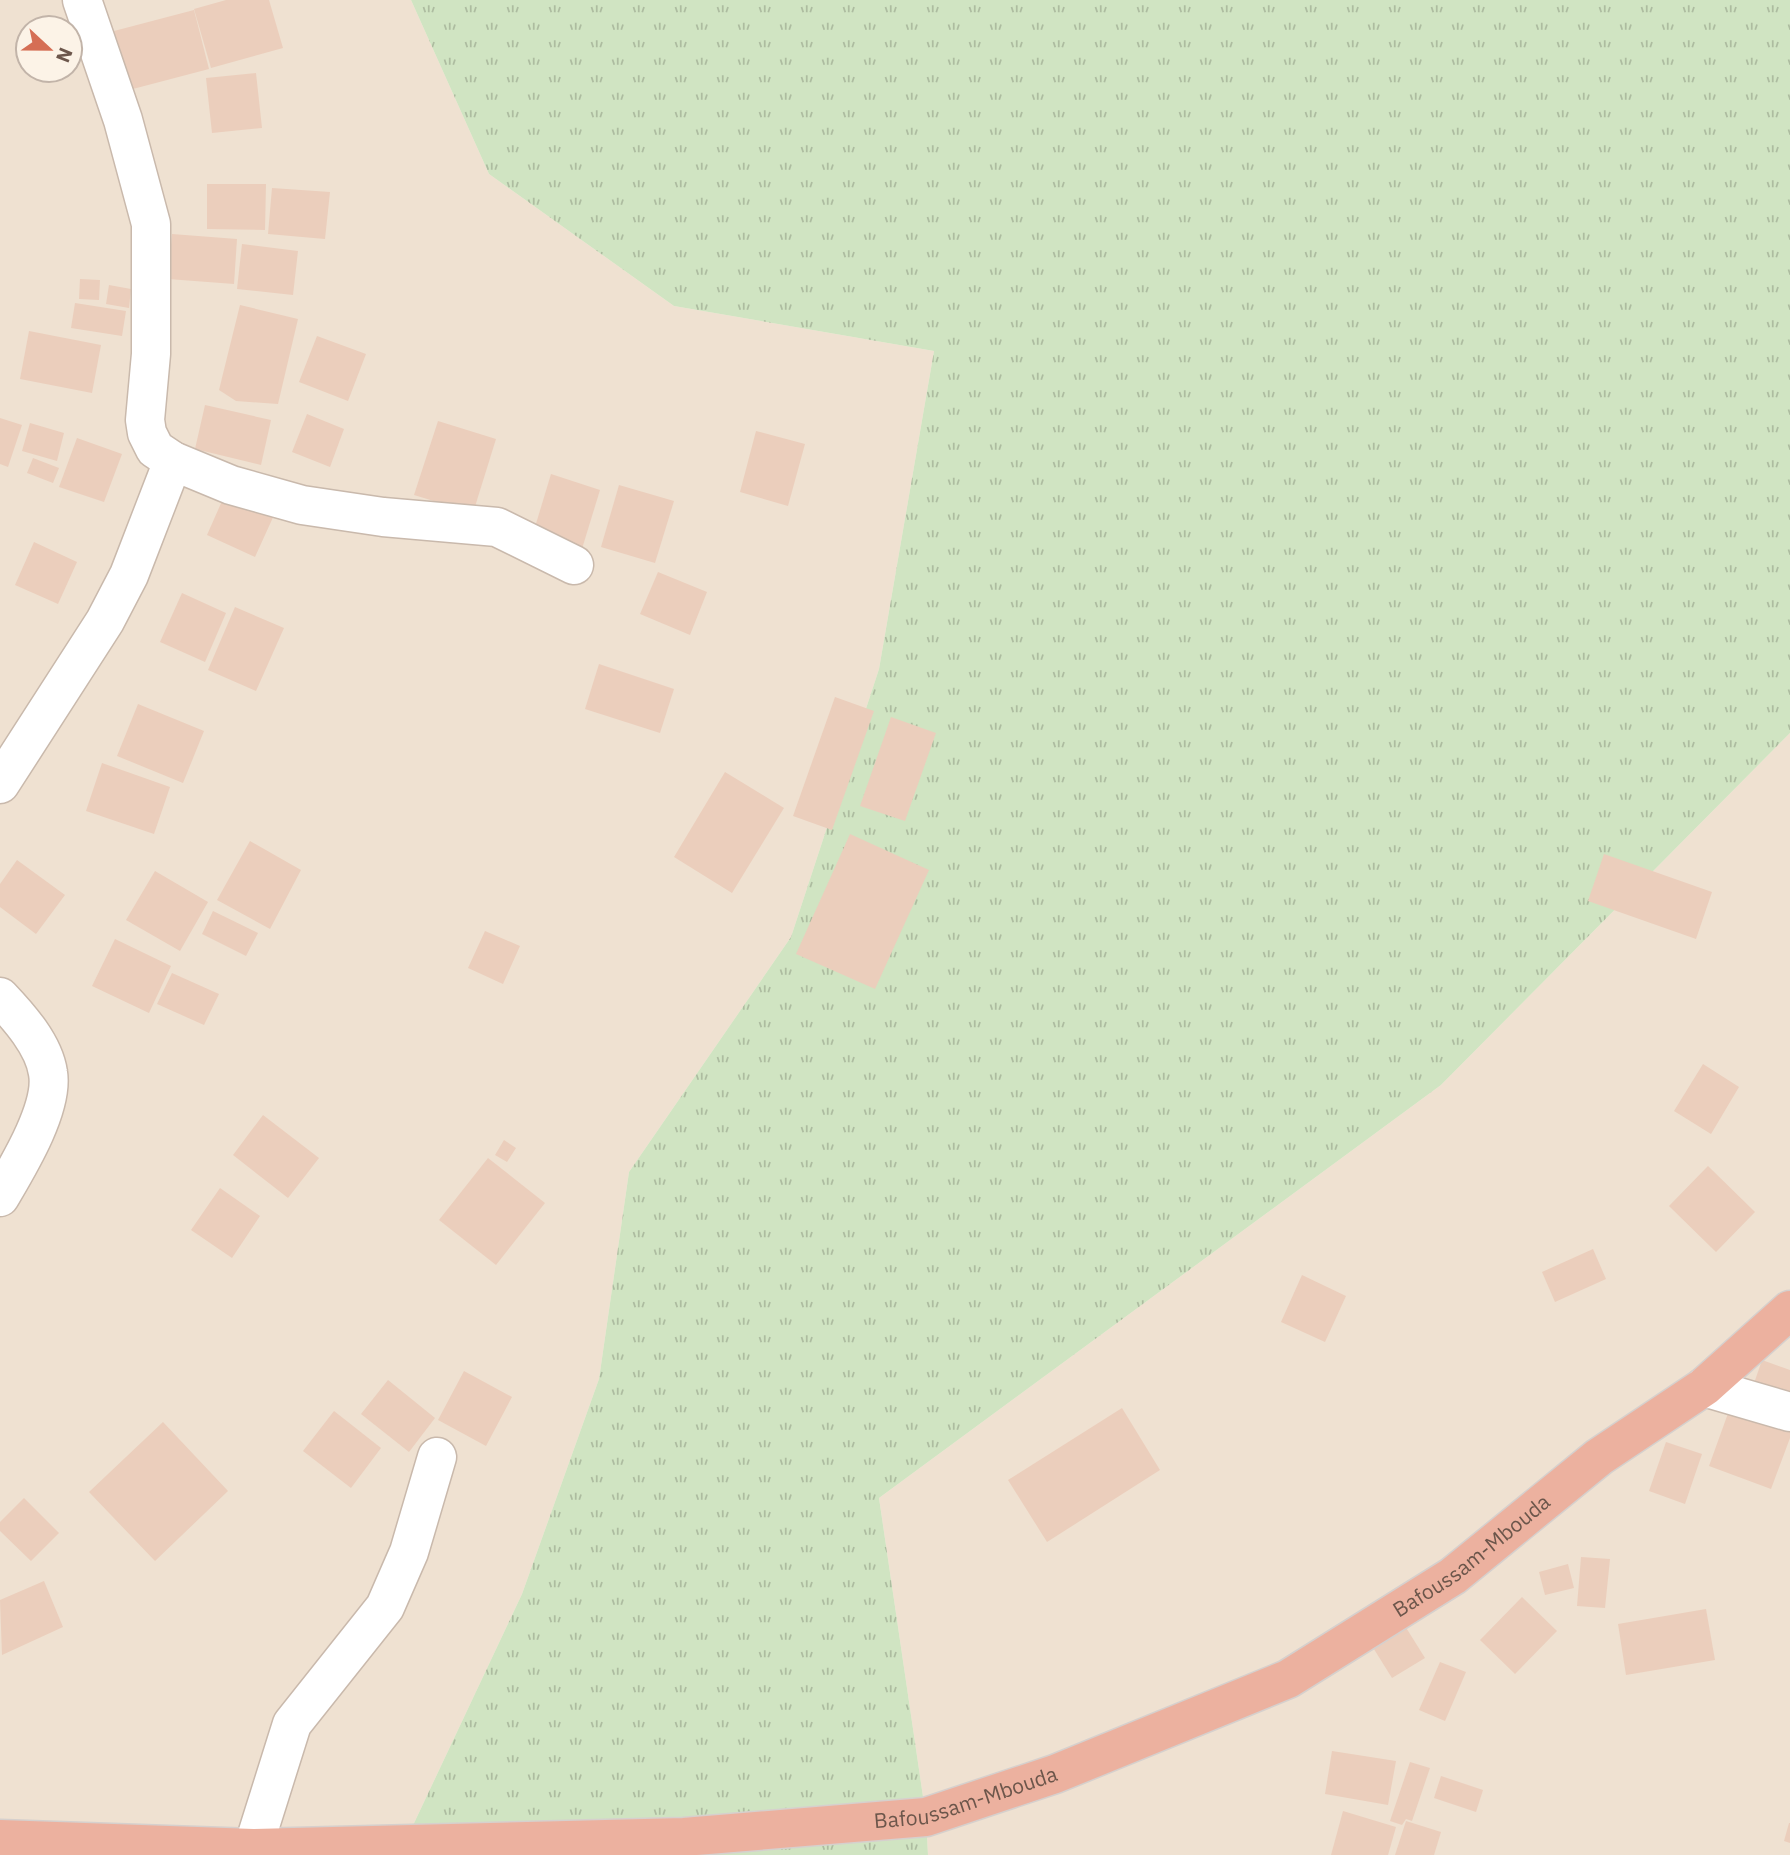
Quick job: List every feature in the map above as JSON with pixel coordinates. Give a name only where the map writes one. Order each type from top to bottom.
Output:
[{"type":"highway","name":"Bafoussam-Mbouda","points":[[0,1839],[253,1848],[684,1837],[926,1817],[1055,1774],[1288,1679],[1453,1576],[1599,1457],[1704,1387],[1790,1310]]},
{"type":"street","points":[[82,0],[123,120],[151,224],[151,335],[145,420],[147,433],[155,449],[173,461],[231,485],[302,505],[383,517],[496,527],[574,565]]},
{"type":"street","points":[[0,784],[105,621],[128,575],[173,461]]},
{"type":"street","points":[[0,997],[33,1037],[49,1074],[43,1114],[0,1197]]},
{"type":"street","points":[[1704,1387],[1790,1412]]},
{"type":"street","points":[[253,1848],[292,1724],[385,1607],[409,1552],[437,1457]]},
{"type":"shaded area","points":[[0,0],[411,0],[489,174],[674,306],[934,351],[879,669],[791,937],[629,1172],[599,1379],[522,1594],[399,1855],[0,1855]]},
{"type":"shaded area","points":[[1790,733],[1790,1855],[928,1855],[926,1817],[879,1498],[1441,1085]]},
{"type":"green space","points":[[411,0],[1790,0],[1790,733],[1441,1085],[879,1498],[926,1817],[928,1855],[399,1855],[522,1594],[599,1379],[629,1172],[791,937],[879,669],[934,351],[674,306],[489,174]]},
{"type":"building","points":[[226,0],[269,0],[283,48],[211,68],[194,9]]},
{"type":"building","points":[[194,10],[209,69],[129,90],[114,31]]},
{"type":"building","points":[[256,73],[262,128],[212,133],[206,78]]},
{"type":"building","points":[[207,184],[266,184],[265,230],[207,229]]},
{"type":"building","points":[[272,188],[330,192],[325,239],[268,234]]},
{"type":"building","points":[[172,234],[237,239],[234,284],[168,279]]},
{"type":"building","points":[[242,244],[298,251],[293,295],[237,289]]},
{"type":"building","points":[[80,279],[100,280],[99,300],[79,299]]},
{"type":"building","points":[[109,285],[131,289],[129,308],[106,304]]},
{"type":"building","points":[[75,303],[126,311],[122,336],[71,328]]},
{"type":"building","points":[[240,305],[298,319],[278,404],[236,401],[219,390]]},
{"type":"building","points":[[29,331],[101,345],[92,393],[20,379]]},
{"type":"building","points":[[317,336],[366,354],[348,401],[299,382]]},
{"type":"building","points":[[205,405],[271,420],[261,465],[195,449]]},
{"type":"building","points":[[307,414],[344,429],[330,467],[292,452]]},
{"type":"building","points":[[0,418],[22,425],[8,467],[0,464]]},
{"type":"building","points":[[438,421],[496,439],[473,513],[414,495]]},
{"type":"building","points":[[30,423],[64,433],[57,461],[22,451]]},
{"type":"building","points":[[756,431],[805,444],[788,506],[740,492]]},
{"type":"building","points":[[77,438],[122,454],[104,502],[59,487]]},
{"type":"building","points":[[33,458],[59,468],[53,483],[27,473]]},
{"type":"building","points":[[551,474],[600,490],[581,552],[532,537]]},
{"type":"building","points":[[619,485],[674,501],[655,563],[601,547]]},
{"type":"building","points":[[226,492],[275,513],[255,557],[207,535]]},
{"type":"building","points":[[34,542],[77,562],[58,604],[15,585]]},
{"type":"building","points":[[658,572],[707,592],[690,635],[640,614]]},
{"type":"building","points":[[182,593],[226,613],[205,662],[160,642]]},
{"type":"building","points":[[235,607],[284,628],[256,691],[208,670]]},
{"type":"building","points":[[599,664],[674,689],[660,733],[585,709]]},
{"type":"building","points":[[835,697],[874,711],[832,830],[793,816]]},
{"type":"building","points":[[138,704],[204,731],[183,783],[117,756]]},
{"type":"building","points":[[891,717],[936,733],[905,821],[860,806]]},
{"type":"building","points":[[102,763],[170,787],[154,834],[86,811]]},
{"type":"building","points":[[725,772],[784,808],[732,893],[674,857]]},
{"type":"building","points":[[850,834],[929,870],[875,989],[796,954]]},
{"type":"building","points":[[250,841],[301,870],[270,929],[217,900]]},
{"type":"building","points":[[1604,854],[1712,892],[1696,939],[1588,901]]},
{"type":"building","points":[[17,860],[65,895],[36,934],[0,907],[0,884]]},
{"type":"building","points":[[155,871],[208,902],[180,951],[126,920]]},
{"type":"building","points":[[213,911],[258,933],[246,956],[202,934]]},
{"type":"building","points":[[485,931],[520,946],[503,984],[468,968]]},
{"type":"building","points":[[115,939],[171,966],[149,1013],[92,986]]},
{"type":"building","points":[[172,973],[219,994],[204,1025],[157,1004]]},
{"type":"building","points":[[1703,1064],[1739,1087],[1711,1134],[1674,1111]]},
{"type":"building","points":[[263,1115],[319,1158],[288,1198],[233,1155]]},
{"type":"building","points":[[504,1140],[516,1148],[507,1162],[495,1155]]},
{"type":"building","points":[[488,1158],[545,1203],[496,1265],[439,1220]]},
{"type":"building","points":[[1708,1166],[1755,1212],[1716,1252],[1669,1206]]},
{"type":"building","points":[[220,1188],[260,1216],[232,1258],[191,1230]]},
{"type":"building","points":[[1593,1249],[1606,1279],[1555,1302],[1542,1272]]},
{"type":"building","points":[[1302,1275],[1346,1296],[1325,1342],[1281,1322]]},
{"type":"building","points":[[1762,1360],[1790,1370],[1790,1410],[1750,1395]]},
{"type":"building","points":[[464,1371],[512,1397],[486,1446],[438,1420]]},
{"type":"building","points":[[388,1380],[435,1418],[409,1452],[361,1414]]},
{"type":"building","points":[[1731,1405],[1790,1426],[1790,1438],[1771,1489],[1709,1466]]},
{"type":"building","points":[[1122,1408],[1160,1470],[1047,1542],[1008,1480]]},
{"type":"building","points":[[334,1411],[381,1448],[351,1488],[303,1451]]},
{"type":"building","points":[[163,1422],[228,1491],[155,1561],[89,1492]]},
{"type":"building","points":[[1666,1442],[1702,1454],[1685,1504],[1649,1491]]},
{"type":"building","points":[[24,1498],[59,1533],[31,1561],[0,1531],[0,1522]]},
{"type":"building","points":[[1581,1557],[1610,1559],[1605,1608],[1577,1606]]},
{"type":"building","points":[[1568,1564],[1574,1588],[1545,1595],[1539,1572]]},
{"type":"building","points":[[44,1581],[63,1627],[2,1655],[0,1600]]},
{"type":"building","points":[[1522,1597],[1557,1631],[1515,1674],[1480,1640]]},
{"type":"building","points":[[1706,1609],[1715,1660],[1626,1675],[1618,1624]]},
{"type":"building","points":[[1400,1618],[1425,1658],[1392,1678],[1367,1638]]},
{"type":"building","points":[[1440,1662],[1466,1672],[1445,1721],[1419,1710]]},
{"type":"building","points":[[1332,1751],[1396,1761],[1388,1805],[1325,1794]]},
{"type":"building","points":[[1410,1762],[1430,1768],[1412,1821],[1406,1819],[1402,1825],[1390,1821]]},
{"type":"building","points":[[1441,1776],[1483,1790],[1476,1812],[1434,1798]]},
{"type":"building","points":[[1343,1811],[1396,1827],[1388,1855],[1331,1855]]},
{"type":"building","points":[[1406,1821],[1441,1832],[1434,1855],[1395,1855]]},
{"type":"building","points":[[1790,1823],[1790,1843],[1784,1841]]}]
